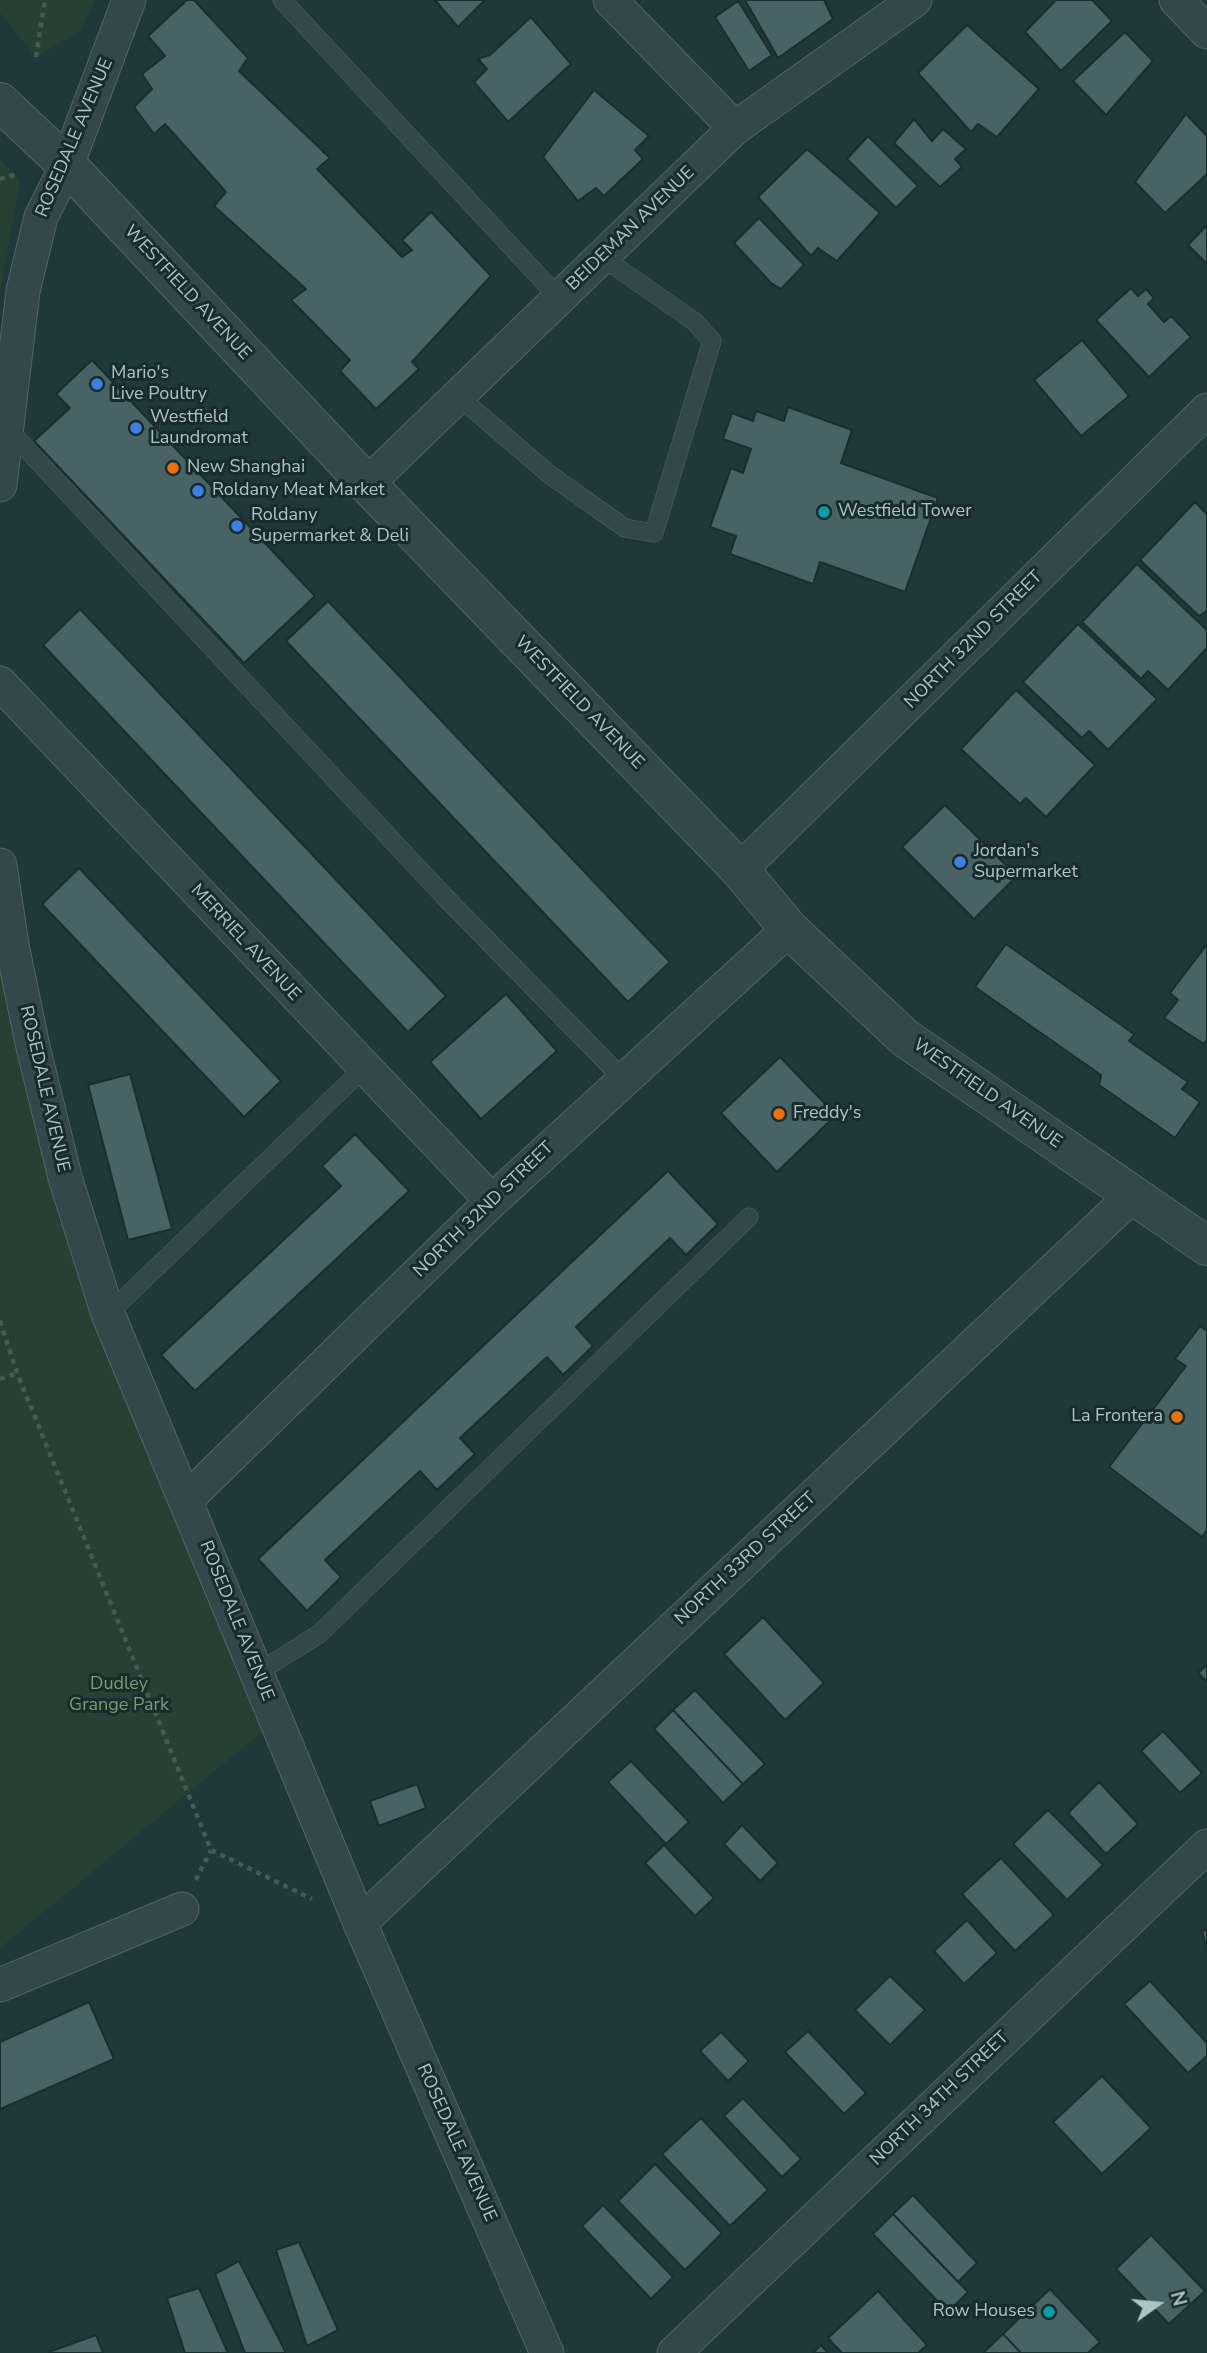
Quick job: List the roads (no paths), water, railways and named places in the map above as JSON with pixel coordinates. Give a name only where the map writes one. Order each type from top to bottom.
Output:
[{"type":"street","name":"ROSEDALE AVENUE","points":[[0,485],[23,291],[41,217],[67,165],[130,0]]},
{"type":"street","points":[[610,0],[734,128]]},
{"type":"street","name":"BEIDEMAN AVENUE","points":[[367,484],[734,128],[915,0]]},
{"type":"street","points":[[1176,0],[1207,32]]},
{"type":"street","name":"WESTFIELD AVENUE","points":[[0,102],[67,165],[367,484],[740,870],[789,929],[905,1038],[1207,1246]]},
{"type":"street","name":"NORTH 32ND STREET","points":[[740,870],[1207,410]]},
{"type":"street","name":"MERRIEL AVENUE","points":[[0,683],[492,1201]]},
{"type":"street","name":"ROSEDALE AVENUE","points":[[0,865],[12,945],[33,1047],[65,1177],[108,1314],[360,1923],[547,2353]]},
{"type":"street","name":"NORTH 32ND STREET","points":[[187,1500],[492,1201],[789,929]]},
{"type":"street","name":"NORTH 33RD STREET","points":[[360,1923],[1133,1195]]},
{"type":"street","name":"NORTH 34TH STREET","points":[[674,2353],[1207,1846]]},
{"type":"street","points":[[0,1985],[182,1909]]},
{"type":"lane","points":[[282,0],[559,299]]},
{"type":"lane","points":[[458,397],[550,475],[625,528],[654,533],[712,341],[695,322],[602,257]]},
{"type":"lane","points":[[7,428],[444,896],[624,1080]]},
{"type":"lane","points":[[108,1314],[364,1068]]},
{"type":"lane","points":[[257,1673],[319,1634],[749,1217]]},
{"type":"place","name":"Mario's Live Poultry","points":[[97,384]]},
{"type":"place","name":"Westfield Laundromat","points":[[136,428]]},
{"type":"place","name":"New Shanghai","points":[[173,468]]},
{"type":"place","name":"Roldany Meat Market","points":[[198,491]]},
{"type":"place","name":"Westfield Tower","points":[[824,512]]},
{"type":"place","name":"Roldany Supermarket & Deli","points":[[237,526]]},
{"type":"place","name":"Jordan's Supermarket","points":[[960,862]]},
{"type":"place","name":"Freddy's","points":[[779,1114]]},
{"type":"place","name":"La Frontera","points":[[1177,1417]]},
{"type":"place","name":"Row Houses","points":[[1049,2312]]},
{"type":"park label","name":"Dudley Grange Park","points":[[119,1695]]}]
